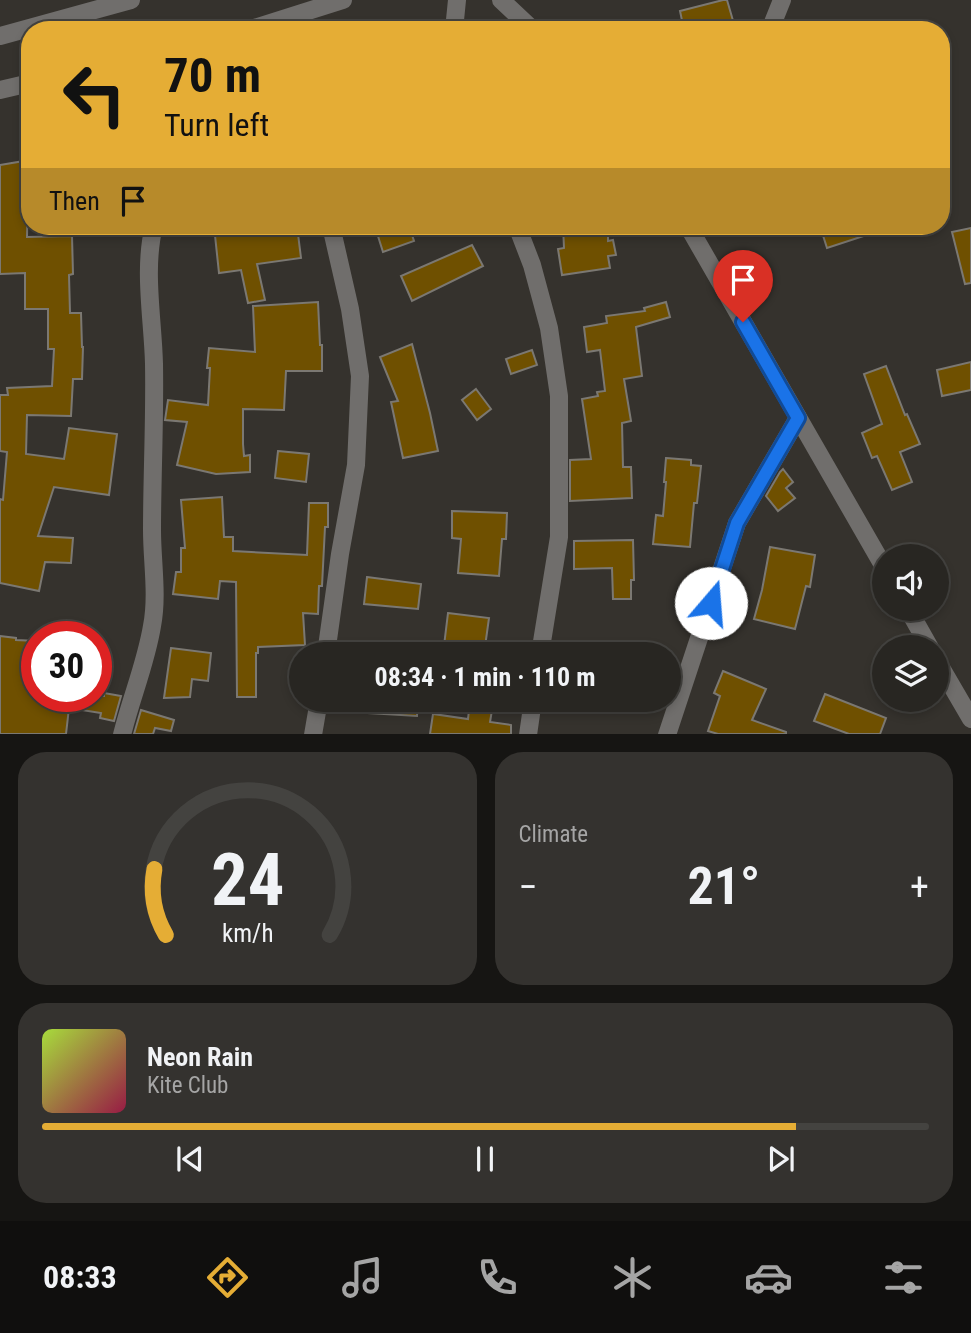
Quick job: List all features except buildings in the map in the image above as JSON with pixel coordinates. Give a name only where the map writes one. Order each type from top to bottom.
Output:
[{"type":"street","points":[[55,21],[131,0]]},
{"type":"street","points":[[293,21],[343,0]]},
{"type":"street","points":[[455,21],[457,0]]},
{"type":"street","points":[[501,0],[523,21]]},
{"type":"street","points":[[774,21],[782,0]]},
{"type":"street","points":[[0,36],[21,30]]},
{"type":"street","points":[[0,90],[21,85]]},
{"type":"street","points":[[122,734],[145,660],[153,624],[155,590],[152,535],[154,364],[149,274],[151,235]]},
{"type":"street","points":[[328,642],[356,465],[360,376],[350,309],[333,235]]},
{"type":"street","points":[[520,235],[532,265],[549,328],[559,396],[559,537],[542,642]]},
{"type":"street","points":[[693,235],[872,546]]},
{"type":"street","points":[[667,734],[737,523],[798,418]]},
{"type":"street","points":[[949,681],[971,719]]},
{"type":"street","points":[[313,734],[316,712]]},
{"type":"street","points":[[528,734],[531,712]]},
{"type":"route","points":[[711,603],[737,523],[798,418],[743,322]]}]
